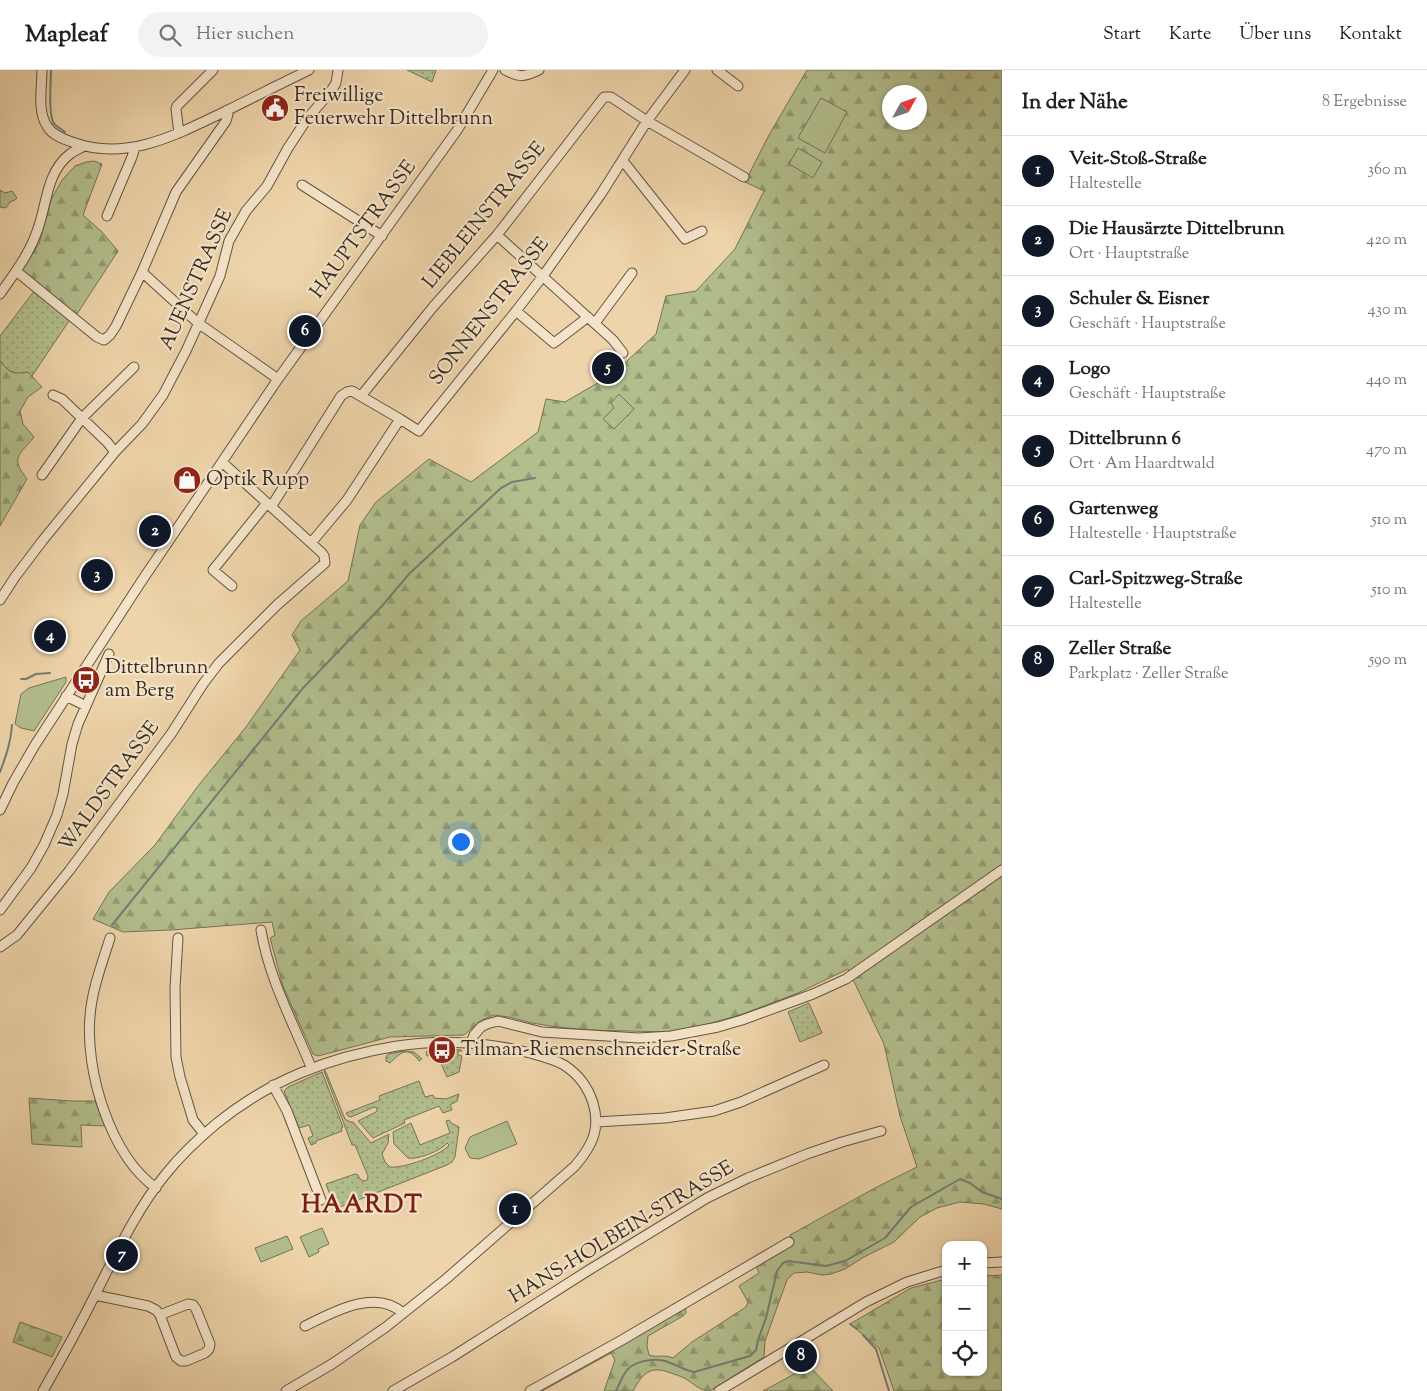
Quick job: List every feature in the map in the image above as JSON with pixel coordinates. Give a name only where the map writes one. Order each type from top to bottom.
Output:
[{"type":"street","points":[[42,70],[42,116],[53,133],[84,146],[110,148],[135,147],[179,134],[309,70]]},
{"type":"street","points":[[179,134],[177,106],[213,70]]},
{"type":"street","name":"AUENSTRASSE","points":[[0,600],[43,540],[115,452],[142,424],[163,395],[186,351],[220,276],[230,241],[246,210],[267,186],[307,119],[331,91],[336,82],[338,70]]},
{"type":"street","name":"HAUPTSTRASSE","points":[[0,810],[35,745],[66,696],[278,379],[458,129],[493,70]]},
{"type":"street","points":[[505,70],[520,76],[526,76],[538,70]]},
{"type":"street","name":"SONNENSTRASSE","points":[[400,419],[419,431],[542,276],[601,194],[647,121],[686,70]]},
{"type":"street","points":[[717,70],[738,86]]},
{"type":"street","name":"LIEBLEINSTRASSE","points":[[361,396],[433,307],[497,235],[602,98],[611,97],[647,121],[744,177]]},
{"type":"street","points":[[16,271],[97,337],[104,340],[116,326],[142,272],[176,192],[226,121],[227,110]]},
{"type":"street","points":[[0,294],[30,248],[37,233],[46,196],[54,174],[70,153],[84,146]]},
{"type":"street","points":[[107,216],[135,147]]},
{"type":"street","points":[[623,161],[686,239],[702,231]]},
{"type":"street","points":[[302,185],[382,236]]},
{"type":"street","points":[[497,235],[592,320],[613,340],[623,354]]},
{"type":"street","points":[[142,272],[198,323],[278,379]]},
{"type":"street","points":[[516,311],[554,343],[592,320],[632,273]]},
{"type":"street","points":[[42,475],[82,418],[134,367]]},
{"type":"street","points":[[222,462],[269,505],[311,542],[347,500],[400,419],[352,391],[346,392],[341,396],[269,505],[213,570],[232,586]]},
{"type":"street","points":[[53,395],[62,399],[115,452]]},
{"type":"street","name":"WALDSTRASSE","points":[[0,947],[17,935],[69,871],[166,742],[203,684],[219,663],[277,605],[325,562],[322,553],[311,542]]},
{"type":"street","points":[[0,910],[31,868],[44,845],[63,794],[72,744],[78,724],[109,654]]},
{"type":"street","points":[[66,696],[86,706]]},
{"type":"street","points":[[471,1043],[474,1035],[481,1027],[498,1021],[542,1032],[639,1038],[671,1036],[718,1027],[742,1020],[848,982],[1002,870]]},
{"type":"street","points":[[262,930],[269,966],[279,994],[311,1067]]},
{"type":"street","points":[[110,938],[96,981],[90,1015],[89,1039],[96,1089],[118,1142],[136,1169],[156,1188]]},
{"type":"street","points":[[178,938],[175,988],[176,1057],[180,1077],[194,1120],[204,1134]]},
{"type":"street","points":[[43,1391],[136,1219],[156,1188],[181,1157],[204,1134],[241,1105],[273,1085],[311,1067],[345,1057],[398,1046],[433,1043],[471,1043],[503,1047],[550,1059],[566,1066],[587,1089],[594,1107],[596,1122],[589,1148],[575,1166],[446,1279],[404,1313],[332,1364],[286,1391]]},
{"type":"street","points":[[596,1122],[665,1118],[714,1111],[741,1102],[824,1065]]},
{"type":"street","points":[[273,1085],[287,1111],[321,1200]]},
{"type":"street","name":"HANS-HOLBEIN-STRASSE","points":[[393,1391],[707,1198],[748,1178],[790,1161],[842,1142],[881,1131]]},
{"type":"street","points":[[530,1391],[622,1340],[789,1242]]},
{"type":"street","points":[[987,1263],[1002,1262]]},
{"type":"street","points":[[719,1391],[873,1298],[907,1282],[942,1271]]},
{"type":"street","points":[[95,1295],[148,1306],[156,1310],[160,1315],[176,1356],[181,1361],[206,1354],[210,1344],[193,1305],[188,1304],[160,1315]]},
{"type":"street","points":[[305,1326],[343,1309],[365,1303],[380,1302],[389,1304],[404,1313]]},
{"type":"green space","points":[[407,70],[436,70],[432,82]]},
{"type":"green space","points":[[807,70],[1002,70],[1002,1209],[984,1204],[960,1202],[937,1208],[920,1217],[894,1242],[845,1269],[822,1275],[807,1272],[794,1273],[787,1280],[765,1341],[764,1357],[710,1391],[700,1389],[680,1376],[664,1371],[652,1370],[640,1379],[633,1391],[604,1391],[615,1360],[610,1351],[685,1306],[686,1313],[683,1316],[648,1336],[647,1346],[649,1355],[673,1358],[692,1342],[746,1307],[748,1302],[739,1286],[759,1273],[757,1263],[794,1243],[790,1235],[917,1167],[900,1116],[884,1044],[848,969],[798,993],[743,1014],[701,1026],[669,1032],[589,1030],[557,1027],[494,1015],[482,1020],[464,1035],[390,1037],[318,1056],[313,1054],[283,986],[270,938],[275,935],[272,922],[123,932],[93,919],[109,892],[155,845],[198,786],[246,727],[300,650],[292,635],[301,621],[348,581],[360,525],[376,502],[429,459],[471,482],[538,432],[546,399],[565,402],[613,374],[656,334],[666,296],[696,291],[735,249],[764,191],[745,182],[769,135]]},
{"type":"green space","points":[[821,98],[847,112],[825,153],[798,138]]},
{"type":"green space","points":[[798,148],[822,162],[813,178],[789,164]]},
{"type":"green space","points":[[94,161],[102,164],[83,215],[102,232],[118,251],[75,317],[20,272],[39,244],[51,200],[62,180],[75,166]]},
{"type":"green space","points":[[0,190],[5,193],[12,191],[17,198],[10,202],[6,208],[0,207]]},
{"type":"green space","points":[[35,290],[71,318],[32,376],[28,372],[19,374],[7,370],[0,361],[0,336]]},
{"type":"green space","points":[[0,361],[12,372],[28,372],[42,387],[28,397],[20,411],[23,424],[34,437],[18,457],[19,466],[27,479],[0,526]]},
{"type":"green space","points":[[619,394],[634,409],[614,429],[603,419],[614,408],[611,403]]},
{"type":"green space","points":[[66,677],[66,682],[34,731],[21,728],[15,724],[21,694],[29,688]]},
{"type":"green space","points":[[809,1003],[822,1033],[800,1042],[788,1012]]},
{"type":"green space","points":[[439,1049],[439,1052],[445,1052],[445,1049],[462,1051],[458,1051],[458,1055],[462,1056],[459,1072],[447,1077],[437,1054],[427,1056],[426,1052],[428,1050]]},
{"type":"green space","points":[[404,1051],[414,1052],[422,1059],[419,1061],[411,1053],[404,1052],[390,1063],[386,1061],[388,1054]]},
{"type":"green space","points":[[325,1070],[345,1119],[353,1122],[371,1143],[389,1134],[388,1143],[382,1154],[385,1162],[390,1167],[403,1166],[421,1160],[439,1153],[449,1145],[447,1143],[440,1149],[423,1156],[408,1158],[394,1144],[393,1132],[411,1123],[420,1145],[450,1133],[446,1121],[449,1120],[459,1127],[455,1157],[452,1162],[335,1209],[326,1184],[355,1174],[364,1181],[367,1180],[368,1176],[355,1145],[352,1145]]},
{"type":"green space","points":[[322,1072],[343,1127],[341,1128],[342,1131],[316,1141],[316,1143],[311,1145],[308,1138],[313,1136],[309,1125],[299,1128],[284,1091],[288,1087]]},
{"type":"green space","points":[[419,1081],[425,1097],[433,1095],[434,1098],[446,1099],[459,1094],[457,1101],[450,1105],[452,1110],[443,1113],[439,1106],[404,1120],[405,1123],[373,1138],[358,1121],[376,1112],[377,1108],[374,1107],[351,1117],[346,1113],[380,1100],[379,1096]]},
{"type":"green space","points":[[29,1098],[95,1101],[105,1126],[81,1125],[82,1147],[32,1144]]},
{"type":"green space","points":[[507,1121],[517,1144],[479,1159],[470,1158],[465,1148],[470,1137]]},
{"type":"green space","points":[[322,1228],[329,1244],[318,1249],[319,1252],[309,1257],[300,1237]]},
{"type":"green space","points":[[287,1236],[293,1249],[261,1262],[255,1248]]},
{"type":"green space","points":[[1002,1275],[1002,1391],[894,1391],[879,1348],[850,1324],[911,1288],[942,1280],[942,1376],[987,1376],[987,1276]]},
{"type":"green space","points":[[20,1322],[62,1337],[52,1357],[13,1342]]},
{"type":"green space","points":[[610,1351],[611,1353],[542,1391],[538,1391]]},
{"type":"green space","points":[[809,1366],[833,1391],[763,1391]]},
{"type":"waterway","points":[[51,70],[51,117],[55,125],[65,132]]},
{"type":"waterway","points":[[112,925],[303,688],[382,606],[409,574],[501,488],[512,482],[535,478]]},
{"type":"waterway","points":[[21,679],[26,679],[36,674],[50,673]]},
{"type":"waterway","points":[[0,772],[6,755],[12,725]]},
{"type":"waterway","points":[[616,1391],[628,1369],[643,1361],[665,1361],[694,1372],[750,1356],[756,1350],[777,1271],[783,1263],[788,1261],[826,1266],[845,1261],[885,1238],[911,1207],[960,1179],[970,1183],[982,1192],[1002,1199]]},
{"type":"waterway","points":[[850,1324],[857,1329]]},
{"type":"waterway","points":[[863,1335],[876,1349],[889,1391]]},
{"type":"place","name":"Freiwillige Feuerwehr Dittelbrunn","points":[[275,108]]},
{"type":"place","name":"Gartenweg","points":[[305,331]]},
{"type":"place","name":"Dittelbrunn 6","points":[[608,368]]},
{"type":"place","name":"Optik Rupp","points":[[187,480]]},
{"type":"place","name":"Die Hausärzte Dittelbrunn","points":[[155,531]]},
{"type":"place","name":"Schuler & Eisner","points":[[97,575]]},
{"type":"place","name":"Logo","points":[[50,636]]},
{"type":"place","name":"Dittelbrunn am Berg","points":[[86,680]]},
{"type":"place","name":"Tilman-Riemenschneider-Straße","points":[[442,1050]]},
{"type":"place","name":"Veit-Stoß-Straße","points":[[515,1209]]},
{"type":"place","name":"Carl-Spitzweg-Straße","points":[[122,1255]]},
{"type":"place","name":"Zeller Straße","points":[[801,1356]]},
{"type":"district","name":"HAARDT","points":[[362,1206]]}]
